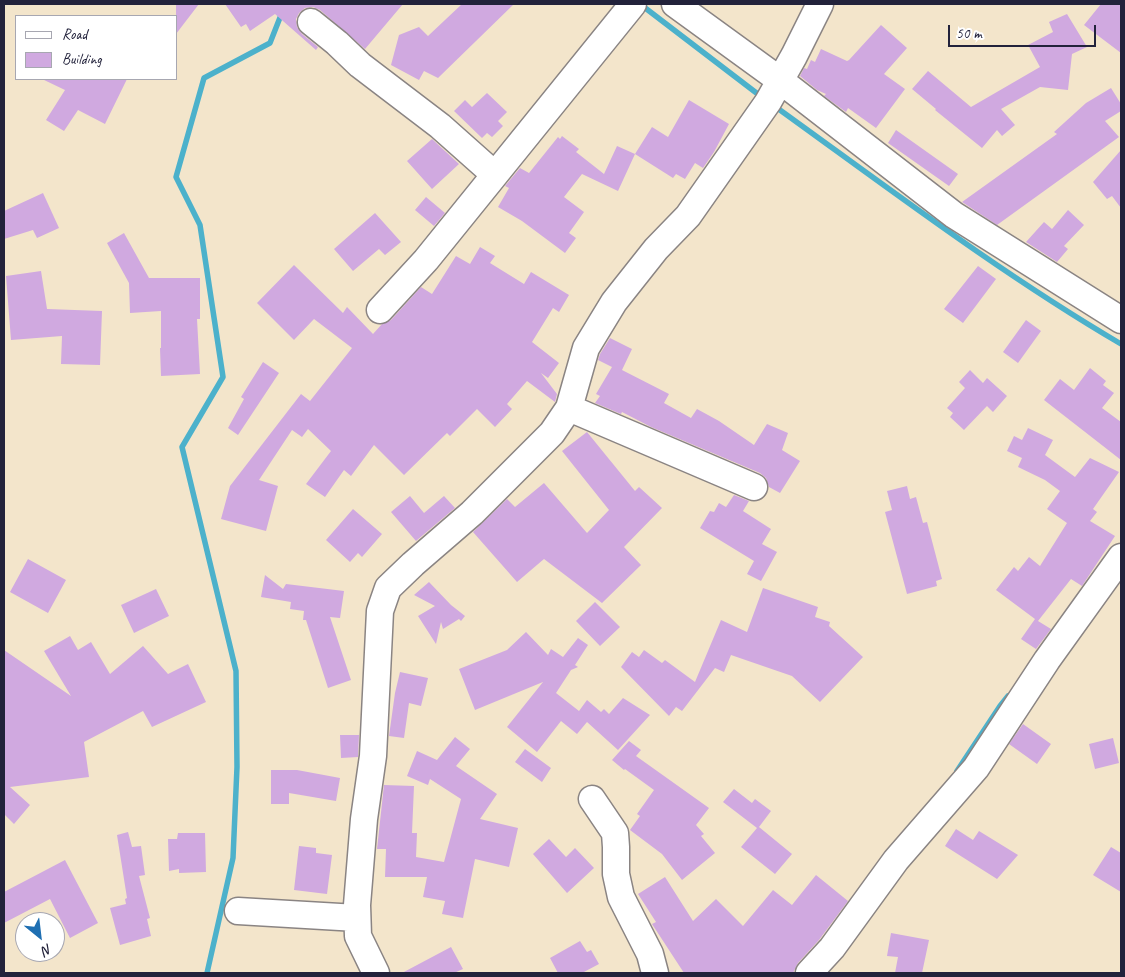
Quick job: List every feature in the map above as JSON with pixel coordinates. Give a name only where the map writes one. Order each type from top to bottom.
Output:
[{"type":"street","points":[[380,310],[426,260],[633,4]]},
{"type":"street","points":[[675,4],[781,81],[954,215],[1121,320]]},
{"type":"street","points":[[376,973],[358,936],[357,905],[364,819],[373,756],[380,611],[388,588],[472,513],[552,433],[569,408],[586,348],[614,302],[656,248],[688,216],[781,81],[820,4]]},
{"type":"street","points":[[311,22],[360,65],[440,126],[494,174]]},
{"type":"street","points":[[569,408],[754,487]]},
{"type":"street","points":[[809,973],[832,948],[896,860],[976,768],[1047,660],[1121,557]]},
{"type":"street","points":[[592,799],[615,833],[616,874],[621,897],[650,954],[655,973]]},
{"type":"street","points":[[238,911],[357,918]]},
{"type":"building","points":[[176,4],[199,4],[178,31],[178,15],[176,15]]},
{"type":"building","points":[[225,4],[403,4],[365,49],[320,10],[313,7],[305,8],[296,19],[297,27],[302,34],[318,47],[316,50],[275,14],[250,31],[246,24],[241,27]]},
{"type":"building","points":[[462,4],[514,4],[438,78],[424,71],[419,80],[391,65],[399,35],[419,27],[428,36]]},
{"type":"building","points":[[1101,4],[1121,4],[1121,53],[1084,25]]},
{"type":"building","points":[[1067,14],[1087,47],[1072,54],[1068,90],[1040,87],[1001,109],[1015,125],[1002,136],[997,130],[982,148],[912,89],[928,71],[971,107],[1040,67],[1028,45],[1053,32],[1049,22]]},
{"type":"building","points":[[881,25],[907,48],[884,74],[905,89],[876,128],[848,108],[846,112],[824,96],[826,94],[817,90],[800,76],[804,68],[807,69],[811,60],[815,62],[821,49],[847,61],[849,60]]},
{"type":"building","points":[[44,80],[127,80],[105,124],[78,110],[64,131],[46,120],[65,90]]},
{"type":"building","points":[[1111,88],[1121,104],[1121,111],[1105,121],[1119,137],[997,225],[962,202],[1057,134],[1054,132],[1086,103]]},
{"type":"building","points":[[487,93],[507,112],[498,121],[503,126],[492,137],[487,133],[482,138],[454,111],[465,100],[472,107]]},
{"type":"building","points":[[689,100],[729,124],[703,168],[695,163],[685,179],[676,174],[673,178],[635,154],[652,127],[668,137]]},
{"type":"building","points":[[896,130],[958,174],[949,186],[888,143]]},
{"type":"building","points":[[562,136],[579,149],[576,152],[604,174],[617,146],[635,154],[618,191],[582,174],[564,197],[584,212],[569,233],[576,238],[565,253],[522,221],[498,207],[509,188],[505,186],[520,168],[529,173],[558,137],[560,139]]},
{"type":"building","points":[[432,139],[459,164],[432,189],[407,161]]},
{"type":"building","points":[[1121,150],[1121,208],[1112,196],[1107,199],[1093,182]]},
{"type":"building","points":[[43,193],[59,228],[37,238],[33,230],[4,239],[4,211]]},
{"type":"building","points":[[426,197],[445,213],[434,226],[415,210]]},
{"type":"building","points":[[1068,210],[1084,225],[1064,246],[1068,249],[1057,262],[1026,242],[1044,222],[1052,229]]},
{"type":"building","points":[[375,213],[401,242],[385,255],[379,249],[353,271],[334,249]]},
{"type":"building","points":[[124,233],[149,278],[200,278],[200,319],[197,319],[200,374],[161,376],[161,311],[130,313],[129,283],[107,243]]},
{"type":"building","points":[[480,247],[495,256],[490,263],[524,284],[531,272],[569,295],[559,312],[553,308],[532,342],[559,363],[548,378],[541,373],[557,394],[555,402],[527,381],[507,404],[512,409],[495,427],[477,409],[450,436],[447,433],[404,475],[374,445],[351,476],[344,470],[325,497],[306,484],[331,451],[308,429],[302,437],[292,430],[259,480],[278,486],[266,531],[221,519],[230,486],[301,394],[310,401],[352,348],[314,319],[294,340],[257,303],[294,265],[343,313],[347,307],[373,334],[382,324],[391,320],[421,287],[432,294],[456,256],[470,264]]},
{"type":"building","points":[[978,266],[996,279],[963,323],[944,309]]},
{"type":"building","points":[[41,271],[47,309],[102,311],[100,365],[61,364],[62,336],[11,340],[6,276]]},
{"type":"building","points":[[1026,320],[1041,331],[1018,363],[1003,352]]},
{"type":"building","points":[[610,338],[632,349],[622,370],[669,394],[664,403],[691,418],[697,409],[719,421],[754,445],[767,424],[788,433],[782,450],[800,461],[780,493],[769,487],[766,478],[760,473],[651,427],[622,412],[621,414],[595,403],[600,396],[596,394],[612,367],[598,360]]},
{"type":"building","points":[[263,362],[279,373],[238,435],[228,428],[244,399],[241,397]]},
{"type":"building","points":[[1090,368],[1106,381],[1103,385],[1114,393],[1102,408],[1121,422],[1121,460],[1044,400],[1060,379],[1074,390]]},
{"type":"building","points":[[970,370],[983,383],[987,378],[1007,396],[993,412],[987,406],[964,430],[950,417],[953,413],[947,408],[965,388],[959,382]]},
{"type":"building","points":[[1028,428],[1053,440],[1045,455],[1075,477],[1090,458],[1119,472],[1093,509],[1097,512],[1090,521],[1115,536],[1082,586],[1071,579],[1038,621],[1051,629],[1036,649],[1021,639],[1035,619],[996,590],[1014,567],[1018,571],[1029,557],[1040,566],[1067,523],[1047,509],[1060,491],[1045,480],[1018,467],[1022,458],[1007,451],[1014,436],[1022,440]]},
{"type":"building","points":[[587,432],[635,491],[639,487],[662,508],[624,547],[641,565],[602,603],[544,559],[517,582],[473,532],[507,499],[515,507],[544,483],[587,533],[609,510],[562,451]]},
{"type":"building","points":[[907,486],[910,499],[916,497],[923,523],[927,522],[942,579],[936,581],[937,586],[907,594],[885,512],[892,510],[887,491]]},
{"type":"building","points":[[734,495],[749,501],[743,511],[771,529],[762,544],[777,552],[761,581],[747,574],[754,561],[700,528],[710,511],[714,512],[719,503],[726,507]]},
{"type":"building","points":[[410,496],[424,513],[444,496],[455,508],[416,541],[391,512]]},
{"type":"building","points":[[353,509],[382,534],[362,557],[358,553],[350,562],[326,540]]},
{"type":"building","points":[[28,559],[66,580],[48,613],[10,592]]},
{"type":"building","points":[[265,575],[283,589],[286,584],[344,591],[340,618],[330,617],[351,680],[328,688],[306,620],[303,620],[304,611],[290,609],[291,602],[261,597]]},
{"type":"building","points":[[429,582],[451,605],[465,616],[461,621],[459,619],[443,629],[441,622],[436,644],[418,616],[435,606],[414,595]]},
{"type":"building","points":[[763,588],[818,607],[815,617],[830,622],[829,626],[863,657],[820,702],[792,676],[731,655],[724,672],[715,668],[682,711],[676,707],[669,716],[621,667],[632,652],[639,657],[644,650],[662,663],[665,660],[695,682],[721,620],[747,632]]},
{"type":"building","points":[[156,589],[169,616],[134,633],[121,605]]},
{"type":"building","points":[[595,602],[620,627],[600,646],[576,621]]},
{"type":"building","points":[[526,632],[548,655],[551,649],[563,657],[578,638],[588,645],[575,665],[578,667],[571,670],[556,693],[579,711],[587,700],[601,712],[604,709],[609,714],[623,698],[650,715],[618,750],[587,722],[577,734],[561,721],[537,752],[507,727],[543,682],[475,710],[459,669],[507,650]]},
{"type":"building","points":[[70,636],[78,650],[91,642],[110,674],[143,646],[168,674],[188,664],[206,702],[152,727],[143,711],[84,742],[89,777],[10,787],[30,805],[14,824],[4,814],[4,650],[71,696],[44,651]]},
{"type":"building","points":[[400,672],[428,678],[421,706],[409,703],[404,738],[389,736]]},
{"type":"building","points":[[1023,724],[1051,744],[1037,764],[1009,744]]},
{"type":"building","points":[[340,735],[359,735],[358,757],[341,758]]},
{"type":"building","points":[[455,737],[470,749],[456,766],[497,794],[480,819],[518,828],[509,867],[475,859],[463,918],[442,914],[445,901],[423,897],[427,877],[385,877],[386,849],[377,849],[384,785],[414,786],[412,833],[417,833],[416,857],[444,862],[461,799],[430,779],[428,785],[407,776],[417,751],[437,760]]},
{"type":"building","points":[[1113,738],[1119,763],[1095,769],[1089,744]]},
{"type":"building","points":[[629,741],[641,750],[636,756],[709,808],[696,825],[704,834],[701,836],[715,853],[682,880],[662,854],[630,830],[640,816],[637,814],[654,790],[612,760]]},
{"type":"building","points":[[525,749],[551,768],[542,782],[515,762]]},
{"type":"building","points":[[271,770],[297,770],[340,778],[336,801],[289,793],[289,804],[271,804]]},
{"type":"building","points":[[734,789],[752,803],[755,799],[771,811],[759,827],[792,854],[775,874],[741,847],[757,828],[723,802]]},
{"type":"building","points":[[956,829],[973,840],[979,831],[1018,855],[997,879],[945,846]]},
{"type":"building","points":[[128,832],[132,847],[141,846],[145,875],[139,876],[150,918],[147,919],[151,936],[120,945],[110,908],[126,904],[125,899],[127,898],[117,835]]},
{"type":"building","points":[[178,833],[205,833],[206,872],[179,873],[179,869],[169,871],[168,839],[177,839]]},
{"type":"building","points":[[549,839],[566,857],[575,848],[594,868],[567,893],[533,854]]},
{"type":"building","points":[[299,846],[316,848],[316,853],[332,855],[327,894],[294,890]]},
{"type":"building","points":[[1111,847],[1121,853],[1121,892],[1093,875]]},
{"type":"building","points":[[65,860],[98,923],[70,938],[65,928],[65,912],[57,912],[50,899],[25,912],[15,912],[15,917],[4,923],[4,892]]},
{"type":"building","points":[[816,875],[848,901],[819,940],[798,963],[793,973],[684,973],[652,924],[656,922],[638,894],[665,877],[693,921],[716,899],[743,926],[773,890],[792,905]]},
{"type":"building","points":[[891,933],[929,940],[922,973],[895,973],[898,957],[887,956]]},
{"type":"building","points":[[580,941],[587,952],[591,950],[599,964],[582,973],[558,973],[550,958]]},
{"type":"building","points":[[451,947],[463,969],[454,973],[402,973]]},
{"type":"waterway","points":[[207,973],[233,858],[237,767],[236,671],[182,447],[223,377],[200,225],[176,177],[204,78],[270,43],[281,15],[291,4]]},
{"type":"waterway","points":[[640,4],[763,98]]},
{"type":"waterway","points":[[773,105],[988,259],[1121,344]]},
{"type":"waterway","points":[[957,771],[1008,696]]}]
